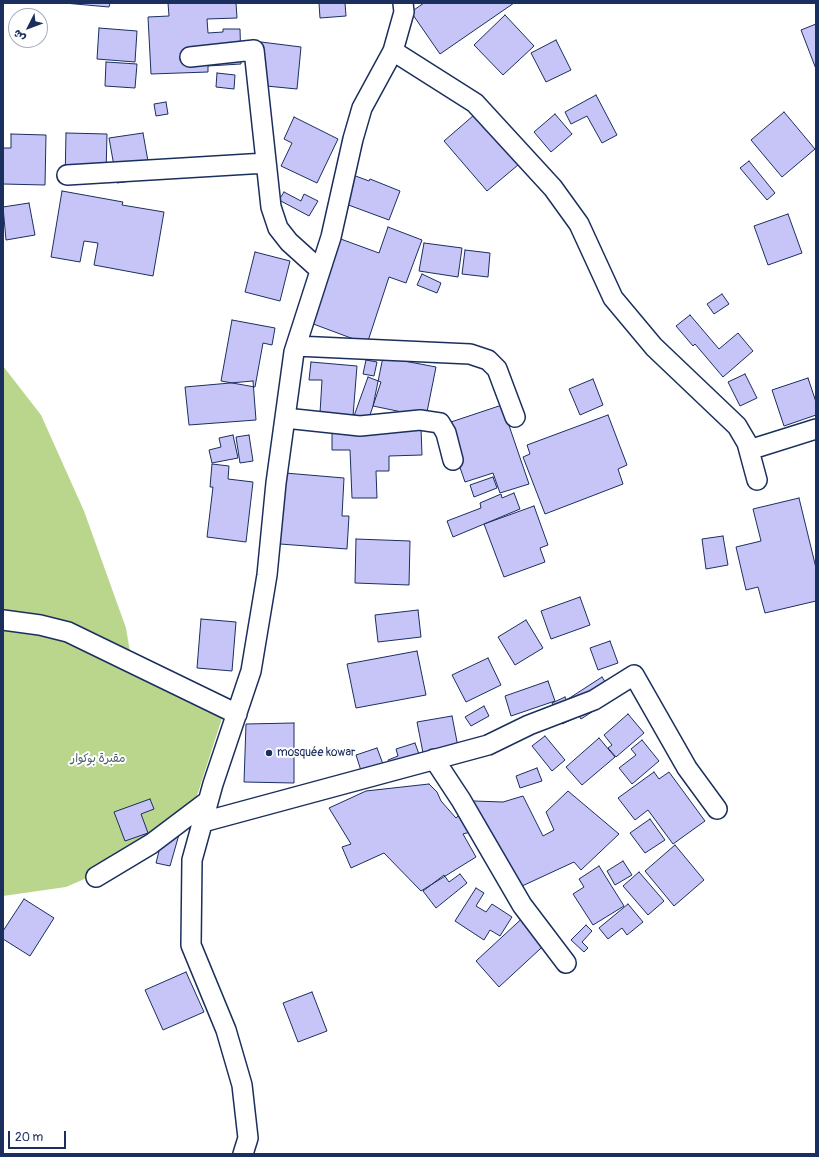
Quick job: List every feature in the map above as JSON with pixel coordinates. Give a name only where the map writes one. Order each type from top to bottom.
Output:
[{"type":"street","points":[[244,1154],[248,1138],[242,1085],[226,1030],[191,945],[192,860],[208,801],[251,671],[267,575],[285,418],[296,346],[331,237],[353,139],[362,108],[393,51],[404,12],[403,3]]},
{"type":"street","points":[[190,57],[254,50],[271,207],[278,228],[289,242],[320,270]]},
{"type":"street","points":[[393,51],[475,103],[507,136],[553,188],[579,224],[613,298],[654,347],[738,426],[749,450],[756,480]]},
{"type":"street","points":[[67,175],[266,163]]},
{"type":"street","points":[[296,346],[470,354],[488,360],[497,369],[515,417]]},
{"type":"street","points":[[285,418],[360,426],[420,420],[440,423],[446,434],[453,460]]},
{"type":"street","points":[[749,450],[816,429]]},
{"type":"street","points":[[3,620],[40,625],[68,632],[237,714]]},
{"type":"street","points":[[203,822],[488,745],[529,726],[594,700],[634,675],[687,768],[717,808]]},
{"type":"street","points":[[434,759],[461,800],[522,905],[566,963]]},
{"type":"street","points":[[96,877],[151,844],[208,801]]},
{"type":"green space","name":"مقبرة بوكوار","points":[[3,366],[41,415],[84,511],[126,628],[133,670],[224,712],[194,805],[105,870],[66,887],[3,896]]},
{"type":"building","points":[[64,3],[110,3],[109,7]]},
{"type":"building","points":[[168,3],[236,3],[237,18],[207,19],[208,33],[223,32],[223,29],[240,29],[241,64],[208,66],[208,72],[151,74],[148,17],[169,16]]},
{"type":"building","points":[[319,3],[345,3],[346,16],[320,18]]},
{"type":"building","points":[[424,3],[514,3],[440,54],[411,12]]},
{"type":"building","points":[[505,15],[534,46],[503,75],[474,45]]},
{"type":"building","points":[[816,24],[816,69],[801,30]]},
{"type":"building","points":[[99,28],[137,31],[135,62],[97,59]]},
{"type":"building","points":[[556,40],[571,70],[546,82],[531,53]]},
{"type":"building","points":[[261,42],[301,47],[297,89],[256,85]]},
{"type":"building","points":[[106,62],[137,64],[135,88],[105,86]]},
{"type":"building","points":[[217,73],[235,75],[234,89],[216,87]]},
{"type":"building","points":[[596,95],[617,135],[602,143],[587,116],[571,124],[565,112]]},
{"type":"building","points":[[166,102],[168,114],[156,116],[154,104]]},
{"type":"building","points":[[481,109],[524,160],[487,191],[444,141]]},
{"type":"building","points":[[784,112],[815,149],[782,177],[751,140]]},
{"type":"building","points":[[555,114],[572,134],[551,152],[534,132]]},
{"type":"building","points":[[294,117],[338,139],[317,183],[281,166],[292,143],[284,139]]},
{"type":"building","points":[[66,133],[107,134],[106,174],[85,173],[85,184],[65,183]]},
{"type":"building","points":[[143,133],[151,178],[117,183],[109,138]]},
{"type":"building","points":[[11,134],[46,135],[45,185],[3,184],[3,148],[11,148]]},
{"type":"building","points":[[749,161],[775,193],[767,200],[740,168]]},
{"type":"building","points":[[353,175],[369,181],[370,179],[400,191],[389,220],[343,203]]},
{"type":"building","points":[[62,191],[123,202],[122,205],[164,212],[153,276],[94,265],[98,243],[84,241],[80,262],[51,257]]},
{"type":"building","points":[[284,192],[301,201],[304,194],[318,201],[309,216],[279,200]]},
{"type":"building","points":[[29,203],[35,235],[6,240],[3,207]]},
{"type":"building","points":[[788,214],[802,253],[768,265],[754,226]]},
{"type":"building","points":[[388,227],[422,240],[406,283],[389,277],[367,344],[308,322],[338,238],[379,253]]},
{"type":"building","points":[[424,243],[462,248],[458,277],[419,271]]},
{"type":"building","points":[[465,250],[490,253],[488,277],[462,274]]},
{"type":"building","points":[[255,252],[290,261],[280,301],[245,292]]},
{"type":"building","points":[[422,274],[441,283],[437,293],[417,285]]},
{"type":"building","points":[[722,294],[729,304],[714,314],[707,304]]},
{"type":"building","points":[[690,315],[719,349],[738,333],[753,351],[723,377],[695,344],[693,346],[676,326]]},
{"type":"building","points":[[232,320],[275,328],[272,345],[263,343],[255,387],[221,381]]},
{"type":"building","points":[[383,357],[436,367],[426,417],[373,406]]},
{"type":"building","points":[[366,360],[377,362],[374,376],[363,374]]},
{"type":"building","points":[[311,362],[357,366],[353,416],[320,413],[322,380],[309,380]]},
{"type":"building","points":[[745,374],[757,398],[740,406],[728,382]]},
{"type":"building","points":[[368,377],[381,382],[368,421],[354,416]]},
{"type":"building","points":[[808,378],[816,402],[816,415],[784,426],[772,390]]},
{"type":"building","points":[[593,379],[603,405],[580,415],[569,389]]},
{"type":"building","points":[[253,381],[256,420],[189,425],[185,387]]},
{"type":"building","points":[[502,405],[529,484],[500,493],[493,473],[465,482],[445,424]]},
{"type":"building","points":[[608,415],[627,465],[618,469],[623,484],[545,514],[523,457],[530,454],[527,445]]},
{"type":"building","points":[[421,428],[422,455],[389,456],[389,471],[376,471],[377,498],[352,498],[350,450],[332,450],[332,431]]},
{"type":"building","points":[[233,435],[238,458],[212,463],[209,450],[221,447],[219,438]]},
{"type":"building","points":[[249,435],[253,461],[240,463],[236,437]]},
{"type":"building","points":[[212,464],[229,466],[228,479],[253,482],[246,542],[207,537],[213,487],[210,487]]},
{"type":"building","points":[[285,473],[344,478],[342,516],[349,516],[347,549],[280,544]]},
{"type":"building","points":[[493,477],[497,488],[474,497],[470,485]]},
{"type":"building","points":[[514,493],[520,509],[453,537],[447,521],[481,508],[480,503],[501,494],[502,498]]},
{"type":"building","points":[[799,498],[816,568],[816,601],[765,613],[758,587],[746,590],[736,547],[761,541],[753,509]]},
{"type":"building","points":[[534,506],[548,545],[540,548],[545,562],[504,577],[484,524]]},
{"type":"building","points":[[723,536],[728,565],[706,569],[702,539]]},
{"type":"building","points":[[356,539],[410,541],[409,585],[355,583]]},
{"type":"building","points":[[580,597],[590,625],[551,639],[541,611]]},
{"type":"building","points":[[418,610],[421,637],[378,642],[375,615]]},
{"type":"building","points":[[201,619],[236,622],[232,671],[197,668]]},
{"type":"building","points":[[526,620],[543,648],[515,665],[498,637]]},
{"type":"building","points":[[610,641],[618,663],[598,670],[590,648]]},
{"type":"building","points":[[417,651],[426,695],[356,708],[347,664]]},
{"type":"building","points":[[488,658],[501,685],[466,702],[452,675]]},
{"type":"building","points":[[602,677],[615,697],[581,719],[568,699]]},
{"type":"building","points":[[548,681],[555,701],[511,716],[505,696]]},
{"type":"building","points":[[565,697],[575,718],[562,724],[552,703]]},
{"type":"building","points":[[484,706],[489,716],[471,726],[465,717]]},
{"type":"building","points":[[628,714],[644,733],[616,757],[608,748],[612,745],[604,735]]},
{"type":"building","points":[[452,716],[459,752],[424,758],[417,722]]},
{"type":"building","name":"mosquée kowar","points":[[294,723],[294,783],[244,782],[246,724]]},
{"type":"building","points":[[545,736],[565,760],[552,771],[532,746]]},
{"type":"building","points":[[599,738],[615,757],[582,785],[566,767]]},
{"type":"building","points":[[642,740],[659,761],[632,784],[619,768],[636,755],[631,749]]},
{"type":"building","points":[[415,743],[424,768],[395,778],[388,760],[398,756],[396,749]]},
{"type":"building","points":[[377,748],[386,772],[364,780],[356,755]]},
{"type":"building","points":[[537,768],[542,781],[520,788],[516,776]]},
{"type":"building","points":[[654,772],[659,779],[669,772],[705,821],[673,844],[648,810],[635,820],[618,798]]},
{"type":"building","points":[[429,784],[437,792],[441,801],[456,818],[474,801],[503,802],[523,796],[543,836],[554,830],[546,812],[568,791],[619,834],[581,870],[574,862],[507,893],[474,831],[463,834],[476,857],[421,891],[384,853],[351,868],[342,847],[351,844],[329,808],[366,791]]},
{"type":"building","points":[[150,799],[154,809],[141,814],[148,833],[125,841],[114,812]]},
{"type":"building","points":[[650,819],[665,840],[645,853],[630,833]]},
{"type":"building","points":[[165,827],[180,831],[170,866],[156,863]]},
{"type":"building","points":[[675,845],[704,880],[674,906],[645,871]]},
{"type":"building","points":[[623,861],[632,875],[615,885],[607,871]]},
{"type":"building","points":[[599,866],[624,906],[593,925],[573,894],[584,887],[579,879]]},
{"type":"building","points":[[639,872],[664,901],[648,915],[623,886]]},
{"type":"building","points":[[460,874],[467,883],[436,908],[423,891],[444,875],[449,882]]},
{"type":"building","points":[[476,888],[484,893],[476,906],[486,912],[492,904],[512,917],[500,936],[490,930],[484,940],[455,921]]},
{"type":"building","points":[[24,899],[54,918],[30,956],[3,939],[3,931]]},
{"type":"building","points":[[628,904],[643,922],[627,935],[622,928],[608,939],[599,928]]},
{"type":"building","points":[[529,912],[553,937],[499,987],[476,961]]},
{"type":"building","points":[[586,925],[592,931],[582,942],[588,948],[584,952],[571,940]]},
{"type":"building","points":[[186,972],[204,1012],[163,1030],[145,990]]},
{"type":"building","points":[[312,992],[327,1031],[298,1042],[283,1003]]},
{"type":"place","name":"mosquée kowar","points":[[269,753]]}]
